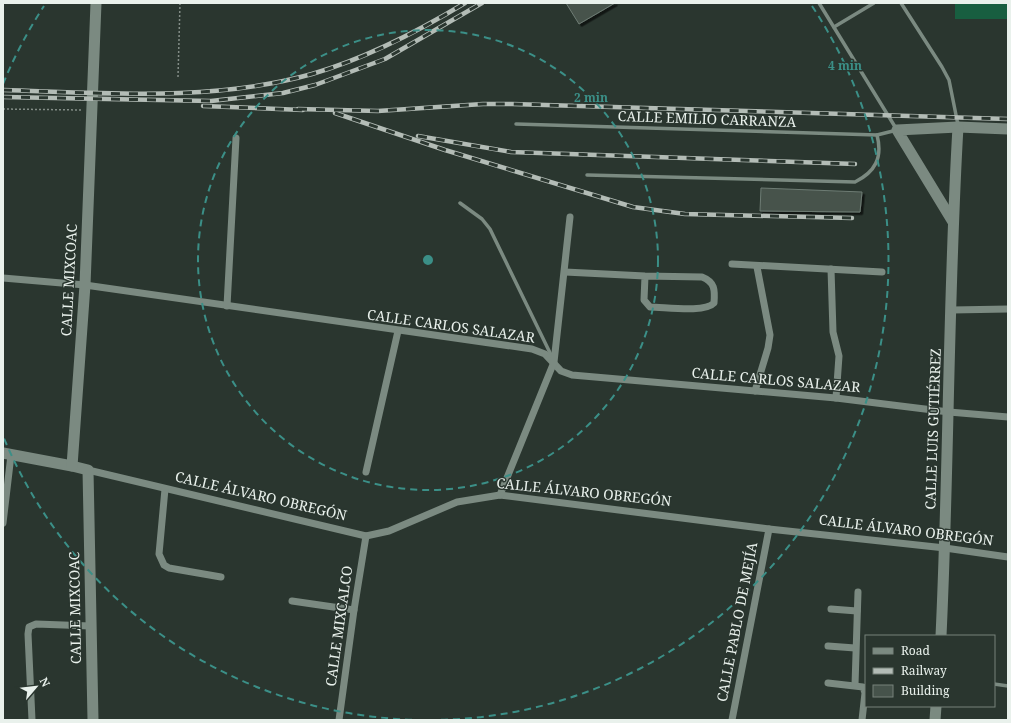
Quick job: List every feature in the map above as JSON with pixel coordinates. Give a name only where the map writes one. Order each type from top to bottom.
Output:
[{"type":"street","name":"CALLE MIXCOAC","points":[[72,466],[85,285],[87,111],[93,96],[96,3]]},
{"type":"street","points":[[953,222],[897,130],[958,127],[1008,129]]},
{"type":"street","name":"CALLE LUIS GUTIÉRREZ","points":[[941,635],[952,310],[953,222],[958,127]]},
{"type":"street","points":[[227,306],[236,138]]},
{"type":"street","points":[[500,495],[554,362],[570,217]]},
{"type":"street","points":[[732,264],[757,267],[882,272]]},
{"type":"street","points":[[755,391],[768,348],[770,334],[757,267]]},
{"type":"street","points":[[831,269],[833,332],[839,356],[836,398]]},
{"type":"street","points":[[565,272],[702,277],[709,280],[715,291],[714,303],[711,306],[702,308],[650,307],[644,300],[645,276]]},
{"type":"street","name":"CALLE CARLOS SALAZAR","points":[[3,278],[85,285],[532,349],[545,354],[561,371],[572,376],[836,398],[949,412],[1008,417]]},
{"type":"street","points":[[952,310],[1008,309]]},
{"type":"street","points":[[366,472],[398,331]]},
{"type":"street","points":[[3,523],[7,454]]},
{"type":"street","name":"CALLE ÁLVARO OBREGÓN","points":[[7,454],[72,466],[366,536],[389,531],[457,502],[500,495],[769,529],[945,548],[1008,557]]},
{"type":"street","name":"CALLE MIXCOAC","points":[[88,470],[93,720]]},
{"type":"street","points":[[165,489],[159,554],[164,565],[169,568],[220,577]]},
{"type":"street","name":"CALLE PABLO DE MEJÍA","points":[[732,720],[769,529]]},
{"type":"street","name":"CALLE MIXCALCO","points":[[339,720],[366,536]]},
{"type":"street","points":[[857,685],[855,648],[858,592]]},
{"type":"street","points":[[292,601],[354,610]]},
{"type":"street","points":[[831,609],[857,611]]},
{"type":"street","points":[[32,720],[28,634],[30,627],[36,624],[91,626]]},
{"type":"street","points":[[828,646],[855,648]]},
{"type":"street","points":[[828,683],[857,685],[863,687],[865,693],[862,720]]},
{"type":"street","points":[[935,720],[936,707]]},
{"type":"lane","points":[[819,3],[897,130]]},
{"type":"lane","points":[[834,27],[874,3]]},
{"type":"lane","points":[[902,3],[949,80],[958,127]]},
{"type":"lane","name":"CALLE EMILIO CARRANZA","points":[[516,124],[877,135],[897,130]]},
{"type":"lane","points":[[587,175],[856,182],[865,177],[877,165],[880,154],[877,135]]},
{"type":"lane","points":[[460,203],[482,220],[490,229],[554,362]]},
{"type":"lane","points":[[995,684],[1008,686]]},
{"type":"path","points":[[178,77],[180,3]]},
{"type":"path","points":[[3,109],[87,111]]},
{"type":"green space","points":[[955,3],[1008,3],[1008,19],[955,19]]},
{"type":"building","points":[[566,3],[615,3],[579,24]]},
{"type":"building","points":[[761,188],[862,192],[860,212],[760,211]]},
{"type":"railway","points":[[3,90],[159,94],[236,89],[274,83],[332,68],[372,52],[429,24],[465,3]]},
{"type":"railway","points":[[3,97],[211,101],[283,93],[315,85],[385,59],[482,3]]},
{"type":"railway","points":[[298,109],[378,111],[483,104],[512,104],[1008,119]]},
{"type":"railway","points":[[203,106],[303,110]]},
{"type":"railway","points":[[335,113],[445,150],[633,207],[685,214],[852,218]]},
{"type":"railway","points":[[418,136],[511,152],[855,164]]}]
